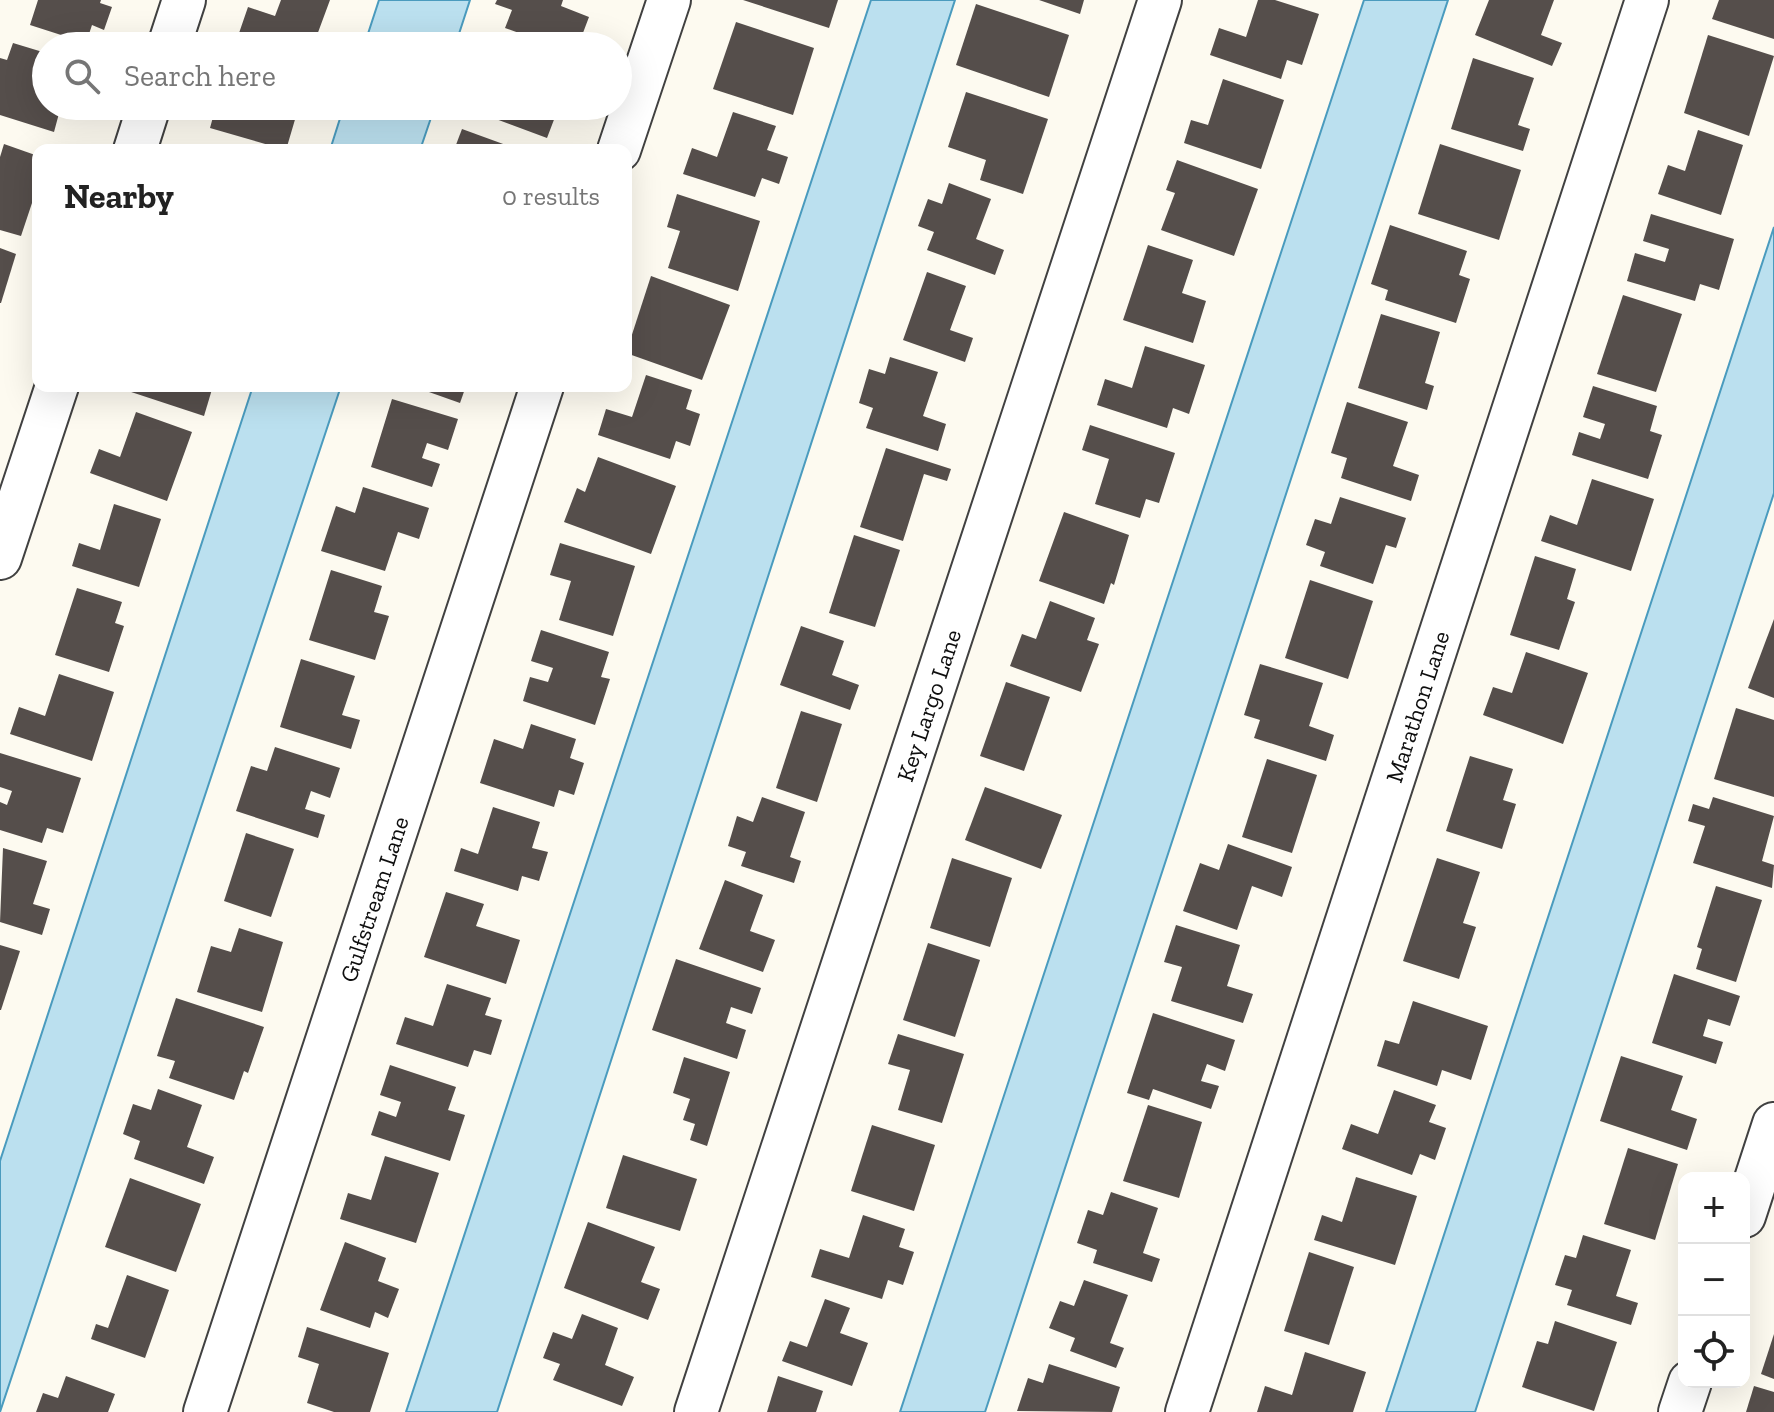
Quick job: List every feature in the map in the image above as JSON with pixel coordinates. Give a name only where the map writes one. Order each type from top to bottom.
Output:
[{"type":"street","points":[[174,32],[184,0]]},
{"type":"street","points":[[632,111],[669,0]]},
{"type":"street","name":"Key Largo Lane","points":[[696,1412],[1160,0]]},
{"type":"street","name":"Marathon Lane","points":[[1187,1412],[1647,0]]},
{"type":"street","points":[[137,144],[145,120]]},
{"type":"street","points":[[621,144],[629,120]]},
{"type":"street","points":[[0,558],[55,392]]},
{"type":"street","name":"Gulfstream Lane","points":[[205,1412],[540,392]]},
{"type":"street","points":[[1750,1198],[1774,1124]]},
{"type":"street","points":[[1680,1412],[1688,1388]]},
{"type":"water","points":[[379,0],[470,0],[460,32],[369,32]]},
{"type":"water","points":[[871,0],[955,0],[497,1412],[406,1412]]},
{"type":"water","points":[[1364,0],[1448,0],[985,1412],[900,1412]]},
{"type":"water","points":[[340,120],[430,120],[422,144],[332,144]]},
{"type":"water","points":[[1774,227],[1774,493],[1475,1412],[1386,1412]]},
{"type":"water","points":[[251,392],[339,392],[0,1412],[0,1161]]},
{"type":"building","points":[[38,0],[101,0],[100,3],[112,7],[104,30],[92,25],[90,32],[52,32],[30,25]]},
{"type":"building","points":[[281,0],[330,0],[318,32],[239,32],[248,7],[275,16]]},
{"type":"building","points":[[497,0],[563,0],[561,6],[589,17],[583,32],[516,32],[505,28],[512,10],[495,4]]},
{"type":"building","points":[[743,0],[838,0],[829,28]]},
{"type":"building","points":[[1039,0],[1084,0],[1080,14]]},
{"type":"building","points":[[1258,0],[1275,0],[1319,14],[1302,65],[1287,60],[1281,79],[1210,55],[1219,28],[1246,37]]},
{"type":"building","points":[[1489,0],[1554,0],[1541,35],[1562,43],[1552,66],[1475,35]]},
{"type":"building","points":[[1719,0],[1774,0],[1774,39],[1712,19]]},
{"type":"building","points":[[976,4],[1069,35],[1049,97],[956,65]]},
{"type":"building","points":[[736,22],[814,48],[793,115],[713,89]]},
{"type":"building","points":[[1708,35],[1774,56],[1749,136],[1684,113]]},
{"type":"building","points":[[13,43],[32,49],[32,120],[57,120],[54,132],[0,115],[0,58],[7,60]]},
{"type":"building","points":[[1473,58],[1534,78],[1518,125],[1530,129],[1523,151],[1451,129]]},
{"type":"building","points":[[1223,79],[1284,100],[1261,169],[1184,143],[1191,120],[1208,125]]},
{"type":"building","points":[[966,92],[1048,119],[1023,194],[980,180],[986,160],[948,147]]},
{"type":"building","points":[[733,112],[776,126],[767,150],[788,157],[779,184],[762,178],[755,197],[683,174],[692,148],[717,157]]},
{"type":"building","points":[[212,120],[295,120],[288,144],[265,144],[210,128]]},
{"type":"building","points":[[499,120],[554,120],[547,138]]},
{"type":"building","points":[[462,129],[503,144],[456,144]]},
{"type":"building","points":[[1698,130],[1743,145],[1721,215],[1658,194],[1668,165],[1685,171]]},
{"type":"building","points":[[4,144],[32,154],[32,203],[21,236],[0,230],[0,157]]},
{"type":"building","points":[[1440,144],[1521,170],[1499,240],[1418,214]]},
{"type":"building","points":[[1177,160],[1258,189],[1234,256],[1161,230],[1175,193],[1166,190]]},
{"type":"building","points":[[949,183],[991,199],[976,239],[1004,250],[995,275],[927,250],[934,232],[918,226],[928,199],[942,204]]},
{"type":"building","points":[[677,194],[760,221],[738,291],[668,268],[680,231],[667,227]]},
{"type":"building","points":[[1651,214],[1734,239],[1719,290],[1700,284],[1695,301],[1627,281],[1635,253],[1665,262],[1669,249],[1643,241]]},
{"type":"building","points":[[1390,225],[1467,251],[1459,275],[1470,279],[1456,323],[1385,300],[1388,290],[1371,284]]},
{"type":"building","points":[[1148,245],[1193,260],[1182,293],[1206,301],[1193,343],[1123,320]]},
{"type":"building","points":[[0,248],[16,254],[1,303],[0,303]]},
{"type":"building","points":[[927,272],[966,286],[950,330],[973,338],[965,362],[903,340]]},
{"type":"building","points":[[651,276],[730,305],[702,380],[632,355],[632,335]]},
{"type":"building","points":[[1623,295],[1682,314],[1656,392],[1597,374]]},
{"type":"building","points":[[1381,314],[1440,332],[1425,383],[1434,386],[1427,410],[1358,388]]},
{"type":"building","points":[[1145,346],[1205,365],[1189,414],[1173,408],[1167,428],[1097,405],[1105,379],[1132,388]]},
{"type":"building","points":[[890,357],[938,372],[923,416],[946,424],[938,451],[866,428],[873,408],[859,403],[869,369],[885,374]]},
{"type":"building","points":[[646,375],[692,390],[686,409],[700,414],[690,446],[676,441],[670,459],[598,435],[606,409],[632,417]]},
{"type":"building","points":[[1593,386],[1657,406],[1650,431],[1662,435],[1648,479],[1572,455],[1579,432],[1600,439],[1605,424],[1583,417]]},
{"type":"building","points":[[131,392],[211,392],[204,416]]},
{"type":"building","points":[[429,392],[464,392],[460,403]]},
{"type":"building","points":[[392,399],[458,419],[448,450],[427,443],[422,458],[440,464],[432,487],[371,467]]},
{"type":"building","points":[[1347,402],[1408,422],[1393,466],[1419,475],[1411,501],[1341,478],[1347,458],[1331,453]]},
{"type":"building","points":[[136,412],[192,432],[167,501],[90,473],[99,449],[120,457]]},
{"type":"building","points":[[1090,425],[1175,453],[1159,503],[1146,499],[1140,518],[1095,504],[1109,459],[1082,450]]},
{"type":"building","points":[[886,448],[951,469],[947,481],[924,474],[903,541],[860,527]]},
{"type":"building","points":[[598,457],[676,486],[651,554],[564,522],[577,488],[585,492]]},
{"type":"building","points":[[1592,479],[1654,499],[1631,571],[1541,541],[1550,515],[1577,525]]},
{"type":"building","points":[[363,487],[429,508],[419,539],[398,532],[385,571],[321,551],[336,506],[355,513]]},
{"type":"building","points":[[1340,497],[1406,518],[1396,548],[1386,545],[1373,584],[1320,566],[1325,552],[1306,545],[1315,519],[1331,524]]},
{"type":"building","points":[[114,504],[161,519],[139,587],[72,566],[79,543],[100,550]]},
{"type":"building","points":[[1064,512],[1129,535],[1114,585],[1111,583],[1104,604],[1039,581]]},
{"type":"building","points":[[854,535],[900,550],[875,627],[829,613]]},
{"type":"building","points":[[560,543],[635,566],[613,636],[559,620],[571,581],[550,575]]},
{"type":"building","points":[[1535,556],[1576,569],[1567,599],[1575,602],[1559,650],[1510,635]]},
{"type":"building","points":[[331,570],[382,586],[374,612],[389,616],[375,660],[309,640]]},
{"type":"building","points":[[1310,580],[1373,601],[1348,679],[1285,658]]},
{"type":"building","points":[[77,588],[122,602],[115,623],[124,626],[109,672],[55,655]]},
{"type":"building","points":[[1050,601],[1095,618],[1087,640],[1099,644],[1081,692],[1010,666],[1022,634],[1036,639]]},
{"type":"building","points":[[1774,619],[1774,698],[1748,688]]},
{"type":"building","points":[[801,626],[844,641],[832,675],[859,685],[850,710],[780,685]]},
{"type":"building","points":[[541,630],[609,652],[601,677],[610,679],[595,725],[523,701],[530,677],[548,682],[553,668],[531,661]]},
{"type":"building","points":[[1526,652],[1588,673],[1563,744],[1483,715],[1493,687],[1512,693]]},
{"type":"building","points":[[301,659],[355,676],[342,715],[360,720],[351,749],[280,727]]},
{"type":"building","points":[[1260,664],[1323,683],[1309,726],[1334,735],[1326,761],[1254,738],[1260,720],[1244,715]]},
{"type":"building","points":[[59,674],[114,692],[92,761],[10,734],[19,707],[45,716]]},
{"type":"building","points":[[1006,682],[1050,697],[1024,771],[980,756]]},
{"type":"building","points":[[1736,708],[1774,720],[1774,797],[1714,779]]},
{"type":"building","points":[[801,711],[842,724],[817,802],[776,788]]},
{"type":"building","points":[[531,724],[576,739],[570,758],[584,763],[574,795],[559,790],[554,807],[480,783],[494,739],[523,749]]},
{"type":"building","points":[[275,747],[340,768],[330,798],[311,791],[305,809],[325,815],[318,838],[236,811],[251,766],[267,771]]},
{"type":"building","points":[[0,753],[81,778],[63,833],[47,828],[42,843],[0,830],[0,802],[7,805],[12,791],[0,787]]},
{"type":"building","points":[[1470,756],[1513,769],[1503,800],[1516,804],[1502,849],[1446,831]]},
{"type":"building","points":[[1267,759],[1317,775],[1292,853],[1242,837]]},
{"type":"building","points":[[985,787],[1062,815],[1041,869],[965,840]]},
{"type":"building","points":[[762,797],[805,812],[790,857],[801,861],[794,883],[741,866],[746,852],[728,846],[737,816],[753,822]]},
{"type":"building","points":[[1713,797],[1774,816],[1762,861],[1774,865],[1772,888],[1693,863],[1705,826],[1688,821],[1693,804],[1709,809]]},
{"type":"building","points":[[493,807],[540,822],[532,848],[548,852],[539,881],[522,876],[518,891],[454,871],[461,848],[478,854]]},
{"type":"building","points":[[246,833],[294,849],[271,917],[224,901]]},
{"type":"building","points":[[1228,844],[1292,867],[1282,897],[1252,886],[1237,930],[1183,911],[1200,863],[1219,870]]},
{"type":"building","points":[[3,848],[47,861],[33,904],[50,909],[42,935],[0,922]]},
{"type":"building","points":[[952,858],[1012,878],[990,947],[930,928]]},
{"type":"building","points":[[1437,858],[1480,872],[1463,923],[1476,927],[1459,979],[1403,961]]},
{"type":"building","points":[[725,880],[763,895],[750,931],[775,940],[763,972],[699,949]]},
{"type":"building","points":[[1716,886],[1762,900],[1736,982],[1696,969],[1702,949],[1697,947]]},
{"type":"building","points":[[446,892],[484,904],[476,926],[520,940],[506,984],[424,957]]},
{"type":"building","points":[[1176,925],[1240,945],[1227,986],[1253,994],[1243,1023],[1171,1001],[1182,967],[1164,962]]},
{"type":"building","points":[[239,928],[283,942],[262,1012],[197,992],[211,946],[231,952]]},
{"type":"building","points":[[928,943],[980,960],[955,1037],[903,1020]]},
{"type":"building","points":[[0,945],[20,951],[1,1010],[0,1010]]},
{"type":"building","points":[[676,959],[761,988],[752,1014],[731,1007],[726,1023],[746,1030],[737,1059],[652,1030]]},
{"type":"building","points":[[1674,974],[1740,996],[1730,1026],[1708,1019],[1703,1036],[1723,1042],[1716,1064],[1652,1043]]},
{"type":"building","points":[[447,984],[491,998],[485,1015],[502,1020],[491,1055],[474,1050],[468,1067],[396,1044],[405,1017],[433,1026]]},
{"type":"building","points":[[176,998],[264,1027],[248,1073],[244,1071],[234,1100],[169,1078],[175,1061],[157,1056]]},
{"type":"building","points":[[1413,1001],[1488,1026],[1471,1080],[1442,1070],[1437,1086],[1377,1066],[1385,1040],[1399,1044]]},
{"type":"building","points":[[1153,1013],[1235,1040],[1225,1071],[1207,1064],[1201,1081],[1219,1086],[1211,1109],[1153,1089],[1149,1100],[1127,1093]]},
{"type":"building","points":[[898,1034],[964,1054],[942,1123],[898,1110],[910,1070],[888,1064]]},
{"type":"building","points":[[1621,1056],[1683,1076],[1671,1110],[1697,1119],[1687,1150],[1600,1121]]},
{"type":"building","points":[[684,1057],[730,1072],[707,1146],[690,1140],[695,1124],[683,1120],[690,1099],[673,1093]]},
{"type":"building","points":[[390,1065],[456,1087],[448,1110],[465,1115],[450,1161],[371,1135],[379,1111],[396,1117],[401,1102],[380,1095]]},
{"type":"building","points":[[158,1089],[202,1105],[187,1147],[214,1157],[204,1184],[134,1159],[140,1141],[123,1134],[133,1104],[151,1110]]},
{"type":"building","points":[[1394,1090],[1436,1105],[1429,1122],[1446,1128],[1435,1160],[1420,1154],[1412,1175],[1342,1149],[1351,1124],[1378,1134]]},
{"type":"building","points":[[1148,1105],[1202,1122],[1179,1198],[1123,1181]]},
{"type":"building","points":[[872,1125],[935,1145],[914,1211],[851,1191]]},
{"type":"building","points":[[1628,1148],[1678,1164],[1655,1240],[1604,1224]]},
{"type":"building","points":[[623,1155],[697,1179],[680,1231],[606,1208]]},
{"type":"building","points":[[385,1156],[439,1173],[416,1243],[340,1219],[348,1193],[371,1200]]},
{"type":"building","points":[[1356,1177],[1417,1196],[1395,1265],[1314,1240],[1322,1215],[1342,1222]]},
{"type":"building","points":[[130,1178],[201,1204],[176,1272],[105,1247]]},
{"type":"building","points":[[1111,1192],[1158,1208],[1143,1253],[1160,1259],[1152,1282],[1093,1263],[1097,1250],[1077,1243],[1088,1210],[1103,1215]]},
{"type":"building","points":[[863,1215],[905,1229],[899,1247],[914,1252],[903,1285],[888,1280],[882,1299],[811,1277],[820,1249],[849,1258]]},
{"type":"building","points":[[588,1222],[655,1247],[641,1282],[660,1289],[648,1320],[564,1288]]},
{"type":"building","points":[[1583,1235],[1631,1250],[1616,1296],[1638,1303],[1631,1325],[1567,1305],[1572,1290],[1555,1285],[1565,1255],[1576,1258]]},
{"type":"building","points":[[345,1242],[386,1258],[378,1281],[399,1289],[388,1318],[375,1312],[370,1328],[320,1310]]},
{"type":"building","points":[[1309,1252],[1354,1267],[1329,1345],[1284,1331]]},
{"type":"building","points":[[127,1275],[169,1290],[145,1358],[91,1339],[96,1324],[108,1328]]},
{"type":"building","points":[[1084,1280],[1128,1295],[1110,1343],[1124,1348],[1116,1368],[1070,1351],[1075,1338],[1049,1328],[1060,1301],[1074,1306]]},
{"type":"building","points":[[825,1299],[850,1308],[840,1333],[868,1343],[852,1386],[782,1361],[790,1341],[807,1347]]},
{"type":"building","points":[[582,1314],[618,1328],[605,1365],[634,1377],[622,1406],[553,1380],[560,1364],[543,1358],[553,1332],[572,1339]]},
{"type":"building","points":[[1555,1321],[1617,1342],[1594,1411],[1522,1387],[1537,1341],[1548,1344]]},
{"type":"building","points":[[307,1327],[389,1353],[370,1412],[334,1412],[307,1403],[319,1364],[298,1357]]},
{"type":"building","points":[[1774,1334],[1774,1379],[1761,1374]]},
{"type":"building","points":[[1305,1352],[1366,1372],[1353,1412],[1257,1412],[1265,1386],[1292,1395]]},
{"type":"building","points":[[1049,1364],[1120,1387],[1112,1412],[1017,1411],[1028,1378],[1043,1383]]},
{"type":"building","points":[[66,1376],[115,1394],[108,1412],[36,1412],[43,1393],[58,1398]]},
{"type":"building","points":[[778,1376],[823,1391],[816,1412],[767,1412]]},
{"type":"building","points":[[1754,1386],[1774,1392],[1774,1412],[1746,1412]]}]
